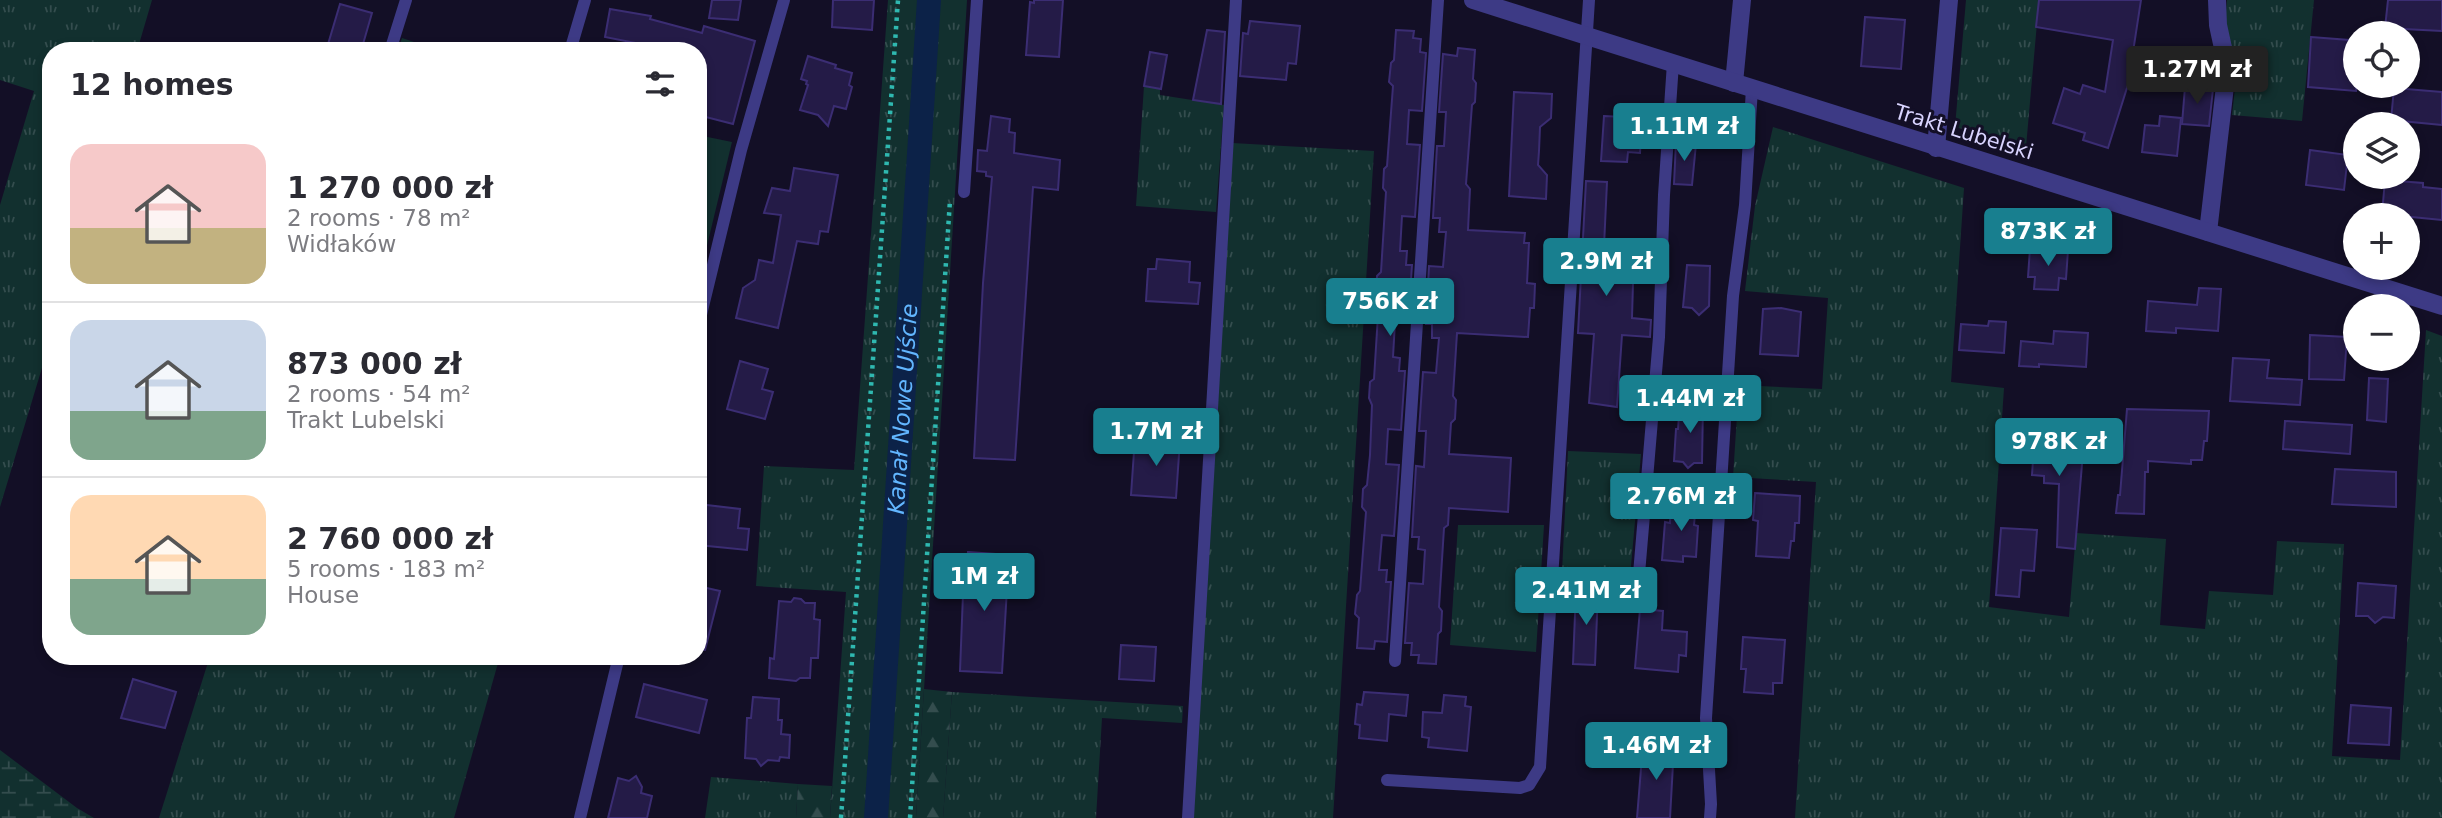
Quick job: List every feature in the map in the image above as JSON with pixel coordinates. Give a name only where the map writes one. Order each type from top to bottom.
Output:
[{"type":"street","name":"Trakt Lubelski","points":[[1473,0],[2442,306]]},
{"type":"street","points":[[1742,0],[1743,86]]},
{"type":"street","points":[[1936,148],[1949,0]]},
{"type":"street","points":[[2208,232],[2226,62],[2218,25],[2217,0]]},
{"type":"lane","points":[[393,42],[406,0]]},
{"type":"lane","points":[[572,42],[584,0]]},
{"type":"lane","points":[[707,290],[741,150],[784,0]]},
{"type":"lane","points":[[964,192],[977,0]]},
{"type":"lane","points":[[1188,818],[1236,0]]},
{"type":"lane","points":[[1395,661],[1438,0]]},
{"type":"lane","points":[[1387,780],[1520,788],[1529,785],[1540,767],[1589,0]]},
{"type":"lane","points":[[1639,574],[1659,337],[1664,195],[1673,63]]},
{"type":"lane","points":[[1710,818],[1706,718],[1733,296],[1745,205],[1743,86]]},
{"type":"lane","points":[[580,818],[617,665]]},
{"type":"path","points":[[841,818],[898,0]]},
{"type":"path","points":[[910,818],[950,194]]},
{"type":"green space","points":[[0,0],[152,0],[140,42],[42,42],[42,368],[0,507],[0,205],[34,91],[0,80]]},
{"type":"green space","points":[[888,0],[967,0],[916,818],[830,818],[846,592],[756,586],[764,466],[854,470]]},
{"type":"green space","points":[[1966,0],[2039,0],[2026,147],[1955,127]]},
{"type":"green space","points":[[2227,0],[2314,0],[2302,121],[2232,115],[2237,71],[2225,23]]},
{"type":"green space","points":[[1144,86],[1160,88],[1160,95],[1224,105],[1216,212],[1136,206]]},
{"type":"green space","points":[[1773,127],[1964,188],[1951,382],[2004,388],[1989,607],[2069,617],[2076,533],[2166,539],[2160,625],[2205,629],[2209,591],[2273,595],[2277,541],[2344,544],[2332,756],[2400,760],[2426,330],[2442,336],[2442,818],[1795,818],[1816,482],[1733,477],[1739,385],[1822,389],[1828,298],[1745,291],[1755,206]]},
{"type":"green space","points":[[707,137],[732,142],[707,246]]},
{"type":"green space","points":[[1232,143],[1374,151],[1333,818],[1193,818]]},
{"type":"green space","points":[[1568,451],[1641,454],[1630,577],[1562,572]]},
{"type":"green space","points":[[1458,525],[1544,525],[1536,652],[1450,645]]},
{"type":"green space","points":[[207,665],[497,665],[454,818],[159,818]]},
{"type":"green space","points":[[924,689],[952,692],[943,818],[916,818]]},
{"type":"green space","points":[[952,692],[1183,706],[1182,723],[1102,718],[1096,818],[943,818]]},
{"type":"green space","points":[[0,750],[77,808],[94,818],[0,818]]},
{"type":"green space","points":[[711,777],[798,784],[796,818],[705,818]]},
{"type":"green space","points":[[798,784],[832,786],[830,818],[796,818]]},
{"type":"building","points":[[712,0],[741,0],[738,20],[709,18]]},
{"type":"building","points":[[833,0],[874,0],[872,30],[832,27]]},
{"type":"building","points":[[1034,0],[1063,0],[1059,57],[1026,55],[1030,2],[1034,3]]},
{"type":"building","points":[[2039,0],[2141,0],[2133,52],[2138,53],[2108,148],[2083,140],[2085,133],[2053,123],[2064,88],[2080,94],[2083,85],[2105,92],[2113,40],[2036,27]]},
{"type":"building","points":[[2388,0],[2442,0],[2442,31],[2420,30],[2420,21],[2386,21]]},
{"type":"building","points":[[340,4],[372,13],[364,42],[329,42]]},
{"type":"building","points":[[610,9],[651,16],[650,19],[702,33],[704,26],[755,41],[733,124],[707,117],[707,42],[630,42],[605,37]]},
{"type":"building","points":[[1865,17],[1905,20],[1901,69],[1861,66]]},
{"type":"building","points":[[1250,21],[1300,26],[1296,64],[1288,63],[1286,80],[1240,76],[1243,33],[1248,34]]},
{"type":"building","points":[[1207,30],[1225,32],[1221,104],[1193,100]]},
{"type":"building","points":[[1396,30],[1414,31],[1413,38],[1421,39],[1420,52],[1426,53],[1422,111],[1409,110],[1407,144],[1420,145],[1415,217],[1402,216],[1400,251],[1407,251],[1406,265],[1412,265],[1408,323],[1395,322],[1393,357],[1400,358],[1399,371],[1405,371],[1401,430],[1388,429],[1386,464],[1399,465],[1394,536],[1382,535],[1379,570],[1387,570],[1386,582],[1391,582],[1387,642],[1375,641],[1374,649],[1357,648],[1359,618],[1355,614],[1360,591],[1366,512],[1362,507],[1363,489],[1367,485],[1370,455],[1372,405],[1369,398],[1370,382],[1374,379],[1379,299],[1376,295],[1377,276],[1381,272],[1386,192],[1383,188],[1384,169],[1387,166],[1393,86],[1389,82]]},
{"type":"building","points":[[2311,37],[2343,40],[2343,90],[2308,87]]},
{"type":"building","points":[[1458,48],[1475,50],[1475,102],[1472,105],[1466,184],[1470,189],[1468,230],[1525,233],[1524,243],[1529,243],[1527,283],[1535,284],[1534,308],[1530,308],[1528,337],[1457,333],[1453,396],[1456,400],[1455,419],[1451,423],[1449,454],[1511,458],[1508,512],[1449,508],[1448,525],[1444,528],[1439,607],[1442,611],[1441,631],[1438,634],[1436,664],[1418,663],[1419,655],[1411,655],[1412,643],[1405,643],[1409,583],[1423,584],[1425,550],[1418,549],[1419,537],[1412,537],[1416,466],[1424,467],[1426,431],[1419,431],[1423,372],[1436,373],[1439,338],[1432,338],[1432,324],[1426,324],[1429,266],[1443,267],[1446,232],[1439,232],[1440,218],[1433,218],[1437,146],[1444,146],[1446,112],[1439,112],[1443,54],[1457,56]]},
{"type":"building","points":[[1150,52],[1167,55],[1161,89],[1144,86]]},
{"type":"building","points":[[808,56],[852,73],[849,85],[852,87],[846,109],[834,106],[828,126],[818,115],[800,110],[808,85],[807,81],[801,79]]},
{"type":"building","points":[[2185,87],[2213,89],[2209,126],[2182,124]]},
{"type":"building","points":[[2420,90],[2442,92],[2442,125],[2420,123],[2420,112],[2392,112],[2393,98],[2420,98]]},
{"type":"building","points":[[1514,92],[1552,94],[1551,118],[1540,127],[1538,165],[1547,175],[1546,199],[1509,196]]},
{"type":"building","points":[[991,116],[1010,119],[1009,132],[1015,133],[1014,153],[1060,160],[1058,190],[1033,187],[1015,460],[974,458],[983,283],[992,177],[986,176],[986,172],[977,171],[978,150],[987,151]]},
{"type":"building","points":[[1604,116],[1642,118],[1640,153],[1628,152],[1627,162],[1601,161]]},
{"type":"building","points":[[2160,116],[2181,118],[2177,156],[2142,152],[2145,125],[2159,126]]},
{"type":"building","points":[[1676,142],[1696,144],[1692,185],[1674,184]]},
{"type":"building","points":[[2310,150],[2343,154],[2344,190],[2306,185]]},
{"type":"building","points":[[794,168],[838,175],[828,232],[820,231],[818,244],[797,241],[778,328],[736,318],[743,288],[755,280],[759,260],[773,263],[781,215],[764,213],[772,188],[790,191]]},
{"type":"building","points":[[1586,181],[1607,182],[1604,246],[1634,248],[1632,318],[1651,320],[1650,337],[1622,335],[1617,407],[1589,403],[1594,334],[1578,333]]},
{"type":"building","points":[[2420,183],[2423,183],[2423,187],[2442,189],[2442,220],[2420,218],[2420,203],[2383,203],[2384,189],[2420,189]]},
{"type":"building","points":[[2030,248],[2068,250],[2066,279],[2059,278],[2058,290],[2034,289],[2035,277],[2028,277]]},
{"type":"building","points":[[1157,259],[1190,262],[1189,282],[1200,283],[1198,304],[1146,301],[1148,269],[1156,269]]},
{"type":"building","points":[[1687,265],[1710,266],[1709,306],[1699,315],[1692,308],[1683,307]]},
{"type":"building","points":[[2199,288],[2221,289],[2218,331],[2176,328],[2176,333],[2146,331],[2148,301],[2197,305]]},
{"type":"building","points":[[1781,308],[1801,312],[1798,356],[1760,354],[1763,309]]},
{"type":"building","points":[[1989,321],[2006,322],[2004,353],[1959,350],[1961,324],[1988,326]]},
{"type":"building","points":[[2054,331],[2088,333],[2086,367],[2039,364],[2039,367],[2019,366],[2021,341],[2053,344]]},
{"type":"building","points":[[2310,335],[2343,337],[2344,380],[2309,379]]},
{"type":"building","points":[[2233,358],[2269,360],[2267,378],[2302,380],[2300,405],[2230,401]]},
{"type":"building","points":[[740,361],[768,369],[762,389],[773,392],[765,419],[727,409]]},
{"type":"building","points":[[2369,378],[2388,379],[2386,422],[2367,420]]},
{"type":"building","points":[[1680,403],[1703,405],[1702,463],[1694,463],[1688,468],[1683,462],[1674,461]]},
{"type":"building","points":[[2127,409],[2209,411],[2207,441],[2204,441],[2202,460],[2191,460],[2191,464],[2148,461],[2148,472],[2145,472],[2144,514],[2116,513]]},
{"type":"building","points":[[2285,421],[2352,425],[2350,454],[2283,449]]},
{"type":"building","points":[[2022,435],[2084,440],[2075,549],[2057,547],[2059,484],[2044,483],[2044,476],[2032,475],[2033,460],[2020,459]]},
{"type":"building","points":[[1135,437],[1180,440],[1176,498],[1131,495]]},
{"type":"building","points":[[2335,469],[2396,472],[2396,507],[2332,504]]},
{"type":"building","points":[[1755,493],[1800,496],[1799,523],[1795,523],[1789,558],[1756,556],[1758,521],[1753,520]]},
{"type":"building","points":[[1671,502],[1696,504],[1696,557],[1683,556],[1683,562],[1662,560],[1665,522],[1670,523]]},
{"type":"building","points":[[707,505],[740,509],[738,528],[749,529],[747,550],[707,546]]},
{"type":"building","points":[[2001,528],[2037,530],[2034,571],[2021,570],[2019,597],[1996,595]]},
{"type":"building","points":[[968,552],[1009,555],[1002,673],[960,671],[963,594]]},
{"type":"building","points":[[2358,583],[2396,586],[2394,618],[2383,617],[2375,623],[2368,616],[2356,616]]},
{"type":"building","points":[[707,588],[720,591],[707,642]]},
{"type":"building","points":[[1576,590],[1598,591],[1595,665],[1573,664]]},
{"type":"building","points":[[794,598],[805,603],[815,603],[814,619],[820,620],[818,658],[811,658],[810,678],[796,681],[769,678],[770,658],[774,659],[779,601],[791,602]]},
{"type":"building","points":[[1640,609],[1663,611],[1662,630],[1687,632],[1686,656],[1679,655],[1678,672],[1635,668]]},
{"type":"building","points":[[1743,637],[1785,640],[1782,683],[1773,683],[1773,694],[1744,692],[1746,669],[1741,669]]},
{"type":"building","points":[[1121,645],[1156,647],[1154,681],[1119,679]]},
{"type":"building","points":[[133,679],[176,692],[165,728],[121,718]]},
{"type":"building","points":[[644,684],[707,700],[699,733],[636,717]]},
{"type":"building","points":[[1364,692],[1408,695],[1406,716],[1389,714],[1387,741],[1359,738],[1360,725],[1355,724],[1357,704],[1362,705]]},
{"type":"building","points":[[1444,695],[1466,697],[1465,706],[1471,707],[1467,751],[1428,747],[1429,738],[1422,737],[1423,712],[1442,713]]},
{"type":"building","points":[[753,697],[779,699],[778,720],[782,720],[781,734],[790,735],[789,758],[768,760],[761,766],[756,759],[745,758],[747,718],[751,718]]},
{"type":"building","points":[[2351,705],[2391,708],[2389,745],[2348,743]]},
{"type":"building","points":[[1643,744],[1674,746],[1670,818],[1637,818]]},
{"type":"building","points":[[636,776],[642,787],[641,793],[652,796],[647,818],[608,818],[618,778],[629,781]]},
{"type":"waterway","name":"Kanał Nowe Ujście","points":[[876,818],[929,0]]}]
